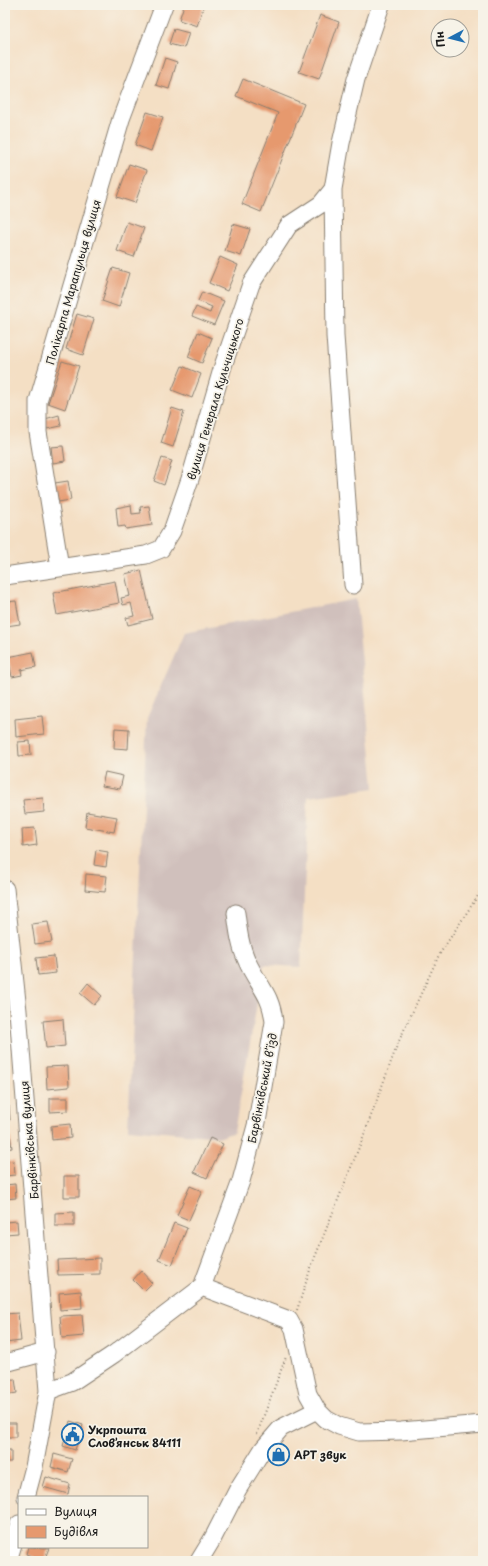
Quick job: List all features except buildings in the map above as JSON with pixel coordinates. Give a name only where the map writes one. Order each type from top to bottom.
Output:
[{"type":"street","name":"Полікарпа Марапульця вулиця","points":[[60,567],[38,432],[38,401],[121,119],[164,5]]},
{"type":"street","name":"вулиця Генерала Кульчицького","points":[[5,576],[146,555],[161,549],[172,531],[187,487],[222,366],[251,284],[289,225],[321,204],[333,188],[341,143],[356,79],[381,5]]},
{"type":"street","points":[[333,188],[335,336],[353,585]]},
{"type":"street","name":"Барвінківська вулиця","points":[[5,889],[18,1011],[48,1391],[34,1467],[26,1496]]},
{"type":"street","name":"Барвінківський в’їзд","points":[[202,1287],[241,1181],[257,1122],[274,1022],[272,1006],[246,960],[241,947],[236,913]]},
{"type":"street","points":[[48,1391],[72,1382],[114,1354],[202,1287],[291,1325],[308,1394],[317,1410],[326,1419],[339,1426],[359,1432],[401,1431],[483,1424]]},
{"type":"street","points":[[5,1363],[46,1352]]},
{"type":"street","points":[[199,1561],[214,1538],[238,1490],[263,1449],[281,1428],[317,1410]]},
{"type":"street","points":[[8,1561],[13,1535]]},
{"type":"path","points":[[291,1325],[311,1267],[398,1044],[439,955],[483,888]]},
{"type":"path","points":[[255,1440],[286,1356]]},
{"type":"shaded area","points":[[356,599],[374,788],[308,797],[301,967],[264,965],[234,1132],[221,1137],[128,1129],[147,718],[184,633]]},
{"type":"place","name":"Укрпошта Слов’янськ 84111","points":[[73,1435]]},
{"type":"place","name":"АРТ звук","points":[[279,1454]]}]
